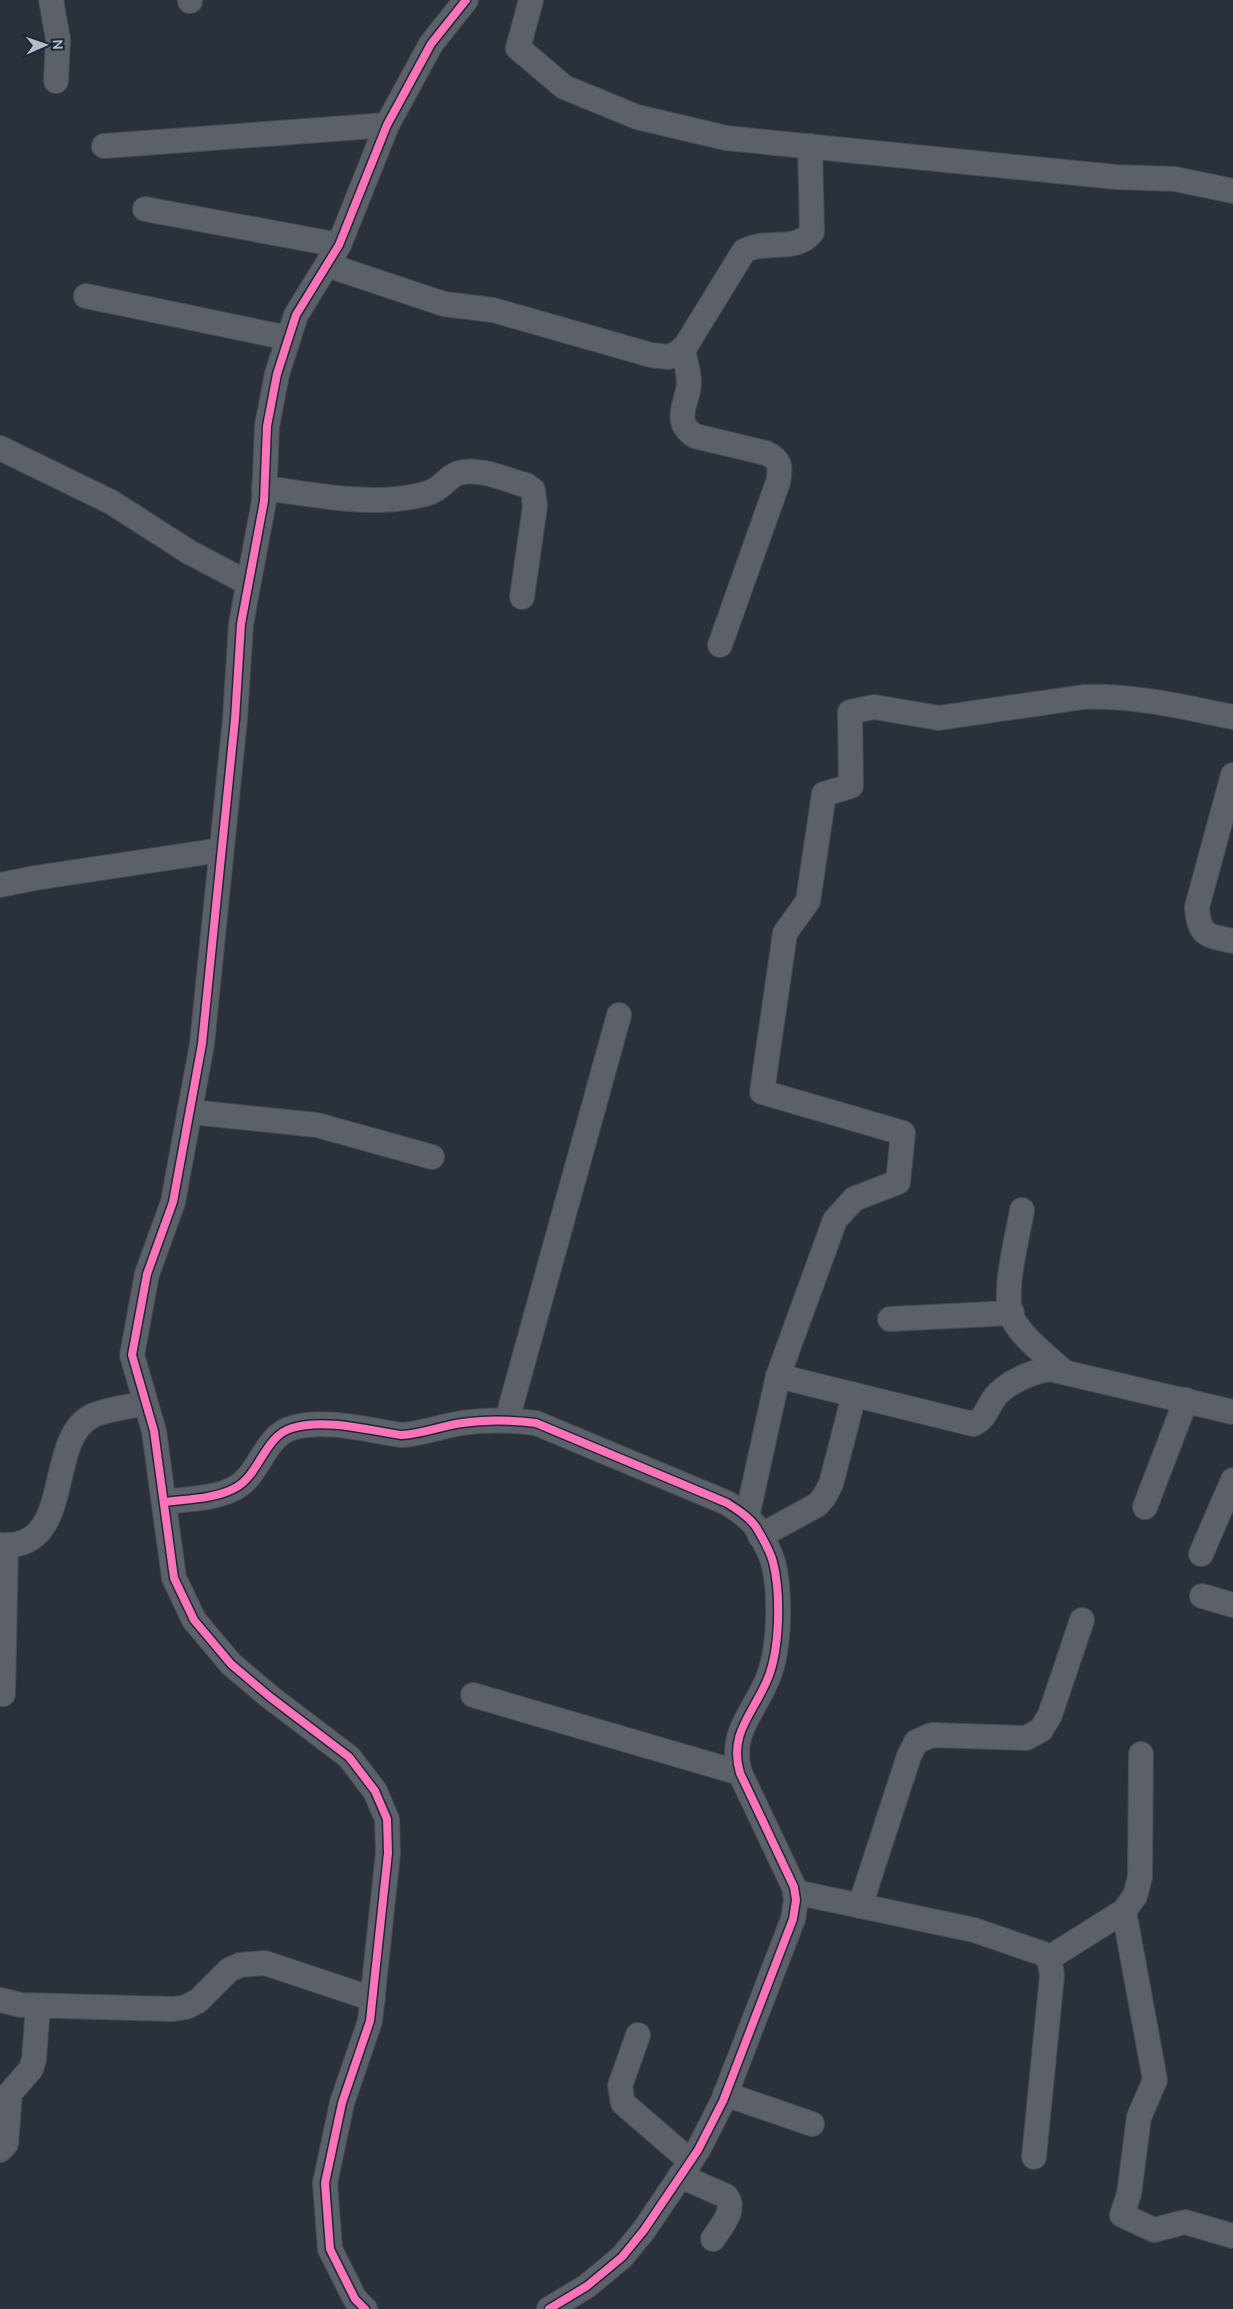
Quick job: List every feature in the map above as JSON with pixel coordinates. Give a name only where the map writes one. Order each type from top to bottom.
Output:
[{"type":"street","points":[[51,0],[58,39],[56,81]]},
{"type":"street","points":[[365,2309],[355,2299],[330,2249],[325,2183],[342,2103],[370,2021],[388,1853],[387,1819],[375,1791],[349,1757],[270,1697],[231,1664],[194,1620],[174,1578],[154,1431],[132,1355],[146,1274],[173,1202],[202,1044],[235,719],[241,624],[264,500],[267,426],[277,374],[296,315],[333,255],[387,125],[431,44],[466,0]]},
{"type":"street","points":[[531,0],[518,48],[564,87],[637,117],[726,138],[1107,176],[1175,179],[1233,191]]},
{"type":"street","points":[[104,146],[387,125]]},
{"type":"street","points":[[145,209],[333,255],[444,304],[493,310],[651,355],[668,356],[682,349],[744,250],[758,246],[796,243],[803,241],[812,232],[810,146]]},
{"type":"street","points":[[86,296],[288,338]]},
{"type":"street","points":[[682,349],[687,364],[688,384],[682,418],[688,432],[696,436],[766,453],[776,458],[780,464],[778,482],[720,645]]},
{"type":"street","points":[[0,448],[70,480],[111,502],[189,552],[248,583]]},
{"type":"street","points":[[264,488],[330,498],[396,499],[423,495],[437,489],[453,475],[476,471],[526,485],[533,490],[535,506],[522,597]]},
{"type":"street","points":[[747,1516],[778,1376],[836,1220],[854,1198],[898,1182],[903,1133],[762,1092],[785,933],[808,901],[824,794],[851,786],[850,712],[874,707],[940,718],[1083,697],[1107,696],[1148,700],[1233,717]]},
{"type":"street","points":[[1233,775],[1196,907],[1198,922],[1202,932],[1233,941]]},
{"type":"street","points":[[0,885],[221,850]]},
{"type":"street","points":[[507,1420],[619,1015]]},
{"type":"street","points":[[191,1112],[317,1125],[432,1156]]},
{"type":"street","points":[[1022,1210],[1009,1289],[1014,1321],[1029,1339],[1063,1371]]},
{"type":"street","points":[[890,1319],[1012,1313]]},
{"type":"street","points":[[778,1376],[973,1424],[985,1416],[994,1398],[1002,1390],[1040,1370],[1063,1371],[1233,1412]]},
{"type":"street","points":[[760,1536],[816,1505],[824,1497],[831,1484],[854,1395]]},
{"type":"street","points":[[1145,1507],[1186,1400]]},
{"type":"street","points":[[3,1694],[3,1546],[14,1546],[24,1542],[38,1534],[45,1524],[69,1446],[80,1427],[92,1416],[145,1403]]},
{"type":"street","points":[[164,1502],[218,1494],[236,1488],[247,1478],[280,1433],[291,1428],[316,1423],[401,1435],[415,1434],[462,1423],[507,1420],[536,1423],[727,1503],[747,1516],[772,1560],[776,1584],[777,1615],[774,1660],[767,1680],[741,1731],[735,1756],[740,1773],[795,1892],[796,1900],[792,1919],[726,2094],[698,2150],[644,2230],[622,2258],[586,2286],[549,2309]]},
{"type":"street","points":[[1201,1554],[1233,1480]]},
{"type":"street","points":[[1202,1596],[1233,1605]]},
{"type":"street","points":[[860,1906],[909,1756],[916,1742],[932,1735],[1026,1738],[1041,1730],[1050,1715],[1082,1620]]},
{"type":"street","points":[[473,1695],[740,1773]]},
{"type":"street","points":[[1049,1958],[1124,1911],[1135,1896],[1140,1877],[1141,1754]]},
{"type":"street","points":[[795,1892],[974,1930],[1041,1952],[1049,1958],[1052,1976],[1034,2157]]},
{"type":"street","points":[[1124,1911],[1155,2080],[1139,2117],[1129,2194],[1122,2215],[1154,2230],[1185,2222],[1233,2236]]},
{"type":"street","points":[[0,2000],[21,2005],[38,2006],[173,2009],[186,2007],[204,1996],[229,1970],[240,1965],[264,1963],[275,1965],[373,1999]]},
{"type":"street","points":[[0,2150],[6,2144],[10,2093],[27,2076],[34,2059],[38,2006]]},
{"type":"street","points":[[638,2035],[620,2086],[623,2103],[685,2169],[726,2196],[731,2202],[732,2209],[713,2240]]},
{"type":"street","points":[[726,2094],[812,2124]]},
{"type":"cycle path","points":[[365,2309],[355,2299],[330,2249],[325,2183],[342,2103],[370,2021],[388,1853],[387,1819],[375,1791],[349,1757],[270,1697],[231,1664],[194,1620],[174,1578],[154,1431],[132,1355],[147,1274],[173,1202],[202,1044],[235,719],[241,624],[264,501],[267,426],[277,374],[296,315],[339,245],[387,125],[431,44],[466,0]]},
{"type":"cycle path","points":[[164,1502],[210,1496],[235,1488],[251,1474],[275,1439],[283,1432],[305,1425],[332,1425],[401,1435],[454,1424],[490,1420],[518,1421],[536,1423],[727,1503],[753,1523],[768,1549],[776,1575],[777,1589],[778,1620],[775,1652],[768,1678],[740,1735],[737,1746],[737,1759],[740,1773],[794,1887],[796,1900],[793,1919],[723,2101],[698,2150],[644,2230],[622,2257],[587,2286],[549,2309]]}]
